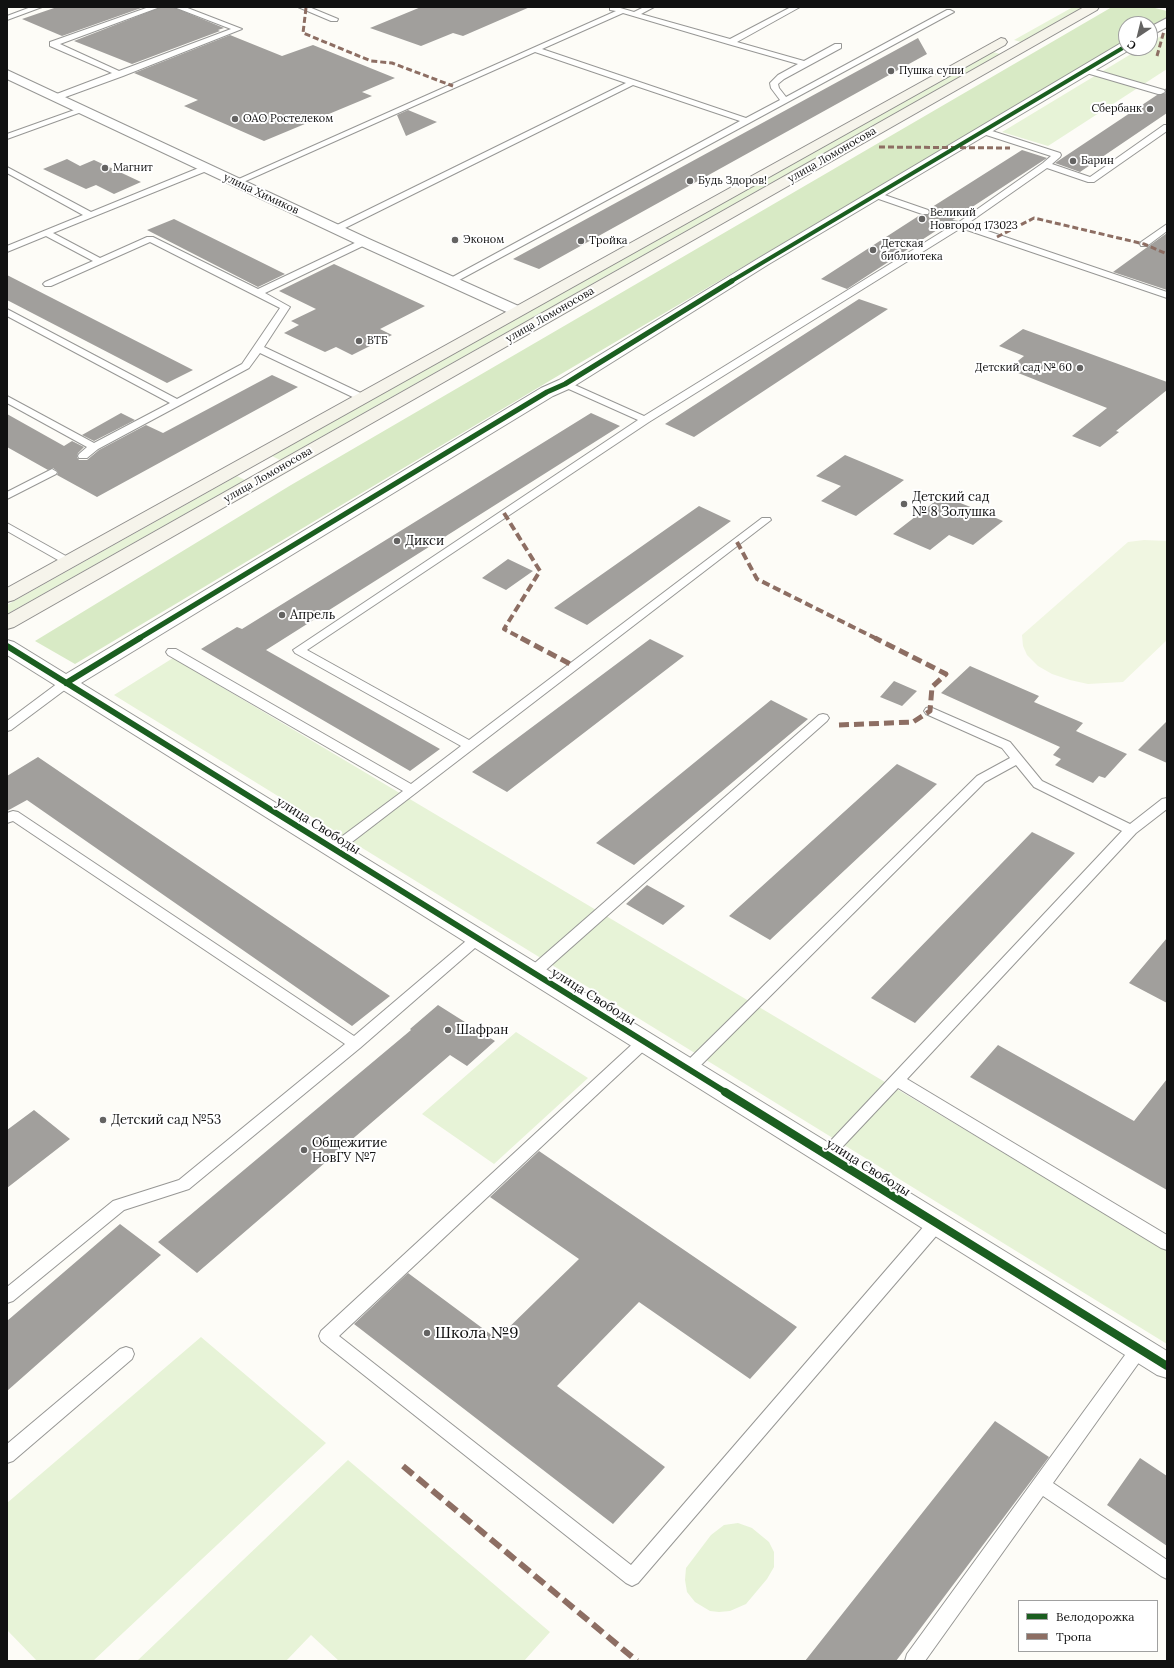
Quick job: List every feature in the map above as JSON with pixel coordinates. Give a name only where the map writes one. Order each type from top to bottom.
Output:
[{"type":"main road","name":"улица Ломоносова","points":[[7,623],[270,474],[1014,43],[1093,7]]},
{"type":"main road","name":"улица Ломоносова","points":[[7,596],[997,44],[1014,43]]},
{"type":"main road","points":[[248,462],[270,474]]},
{"type":"street","points":[[1158,27],[1167,22]]},
{"type":"street","points":[[66,683],[547,392],[565,384],[764,261],[1118,51]]},
{"type":"street","name":"улица Химиков","points":[[7,74],[450,282],[517,311]]},
{"type":"street","name":"улица Свободы","points":[[7,646],[1167,1366]]},
{"type":"lane","points":[[7,18],[38,7]]},
{"type":"lane","points":[[120,74],[53,44],[156,7]]},
{"type":"lane","points":[[57,97],[238,29],[178,7]]},
{"type":"lane","points":[[302,7],[334,19]]},
{"type":"lane","points":[[610,7],[804,64]]},
{"type":"lane","points":[[635,14],[650,7]]},
{"type":"lane","points":[[731,42],[796,7]]},
{"type":"lane","points":[[236,182],[536,50],[622,10]]},
{"type":"lane","points":[[450,282],[950,12]]},
{"type":"lane","points":[[785,101],[775,88],[774,83],[781,77],[838,46]]},
{"type":"lane","points":[[536,50],[747,121]]},
{"type":"lane","points":[[1086,70],[1161,92]]},
{"type":"lane","points":[[336,229],[634,82]]},
{"type":"lane","points":[[7,137],[84,110]]},
{"type":"lane","points":[[1046,165],[1091,180],[1167,127]]},
{"type":"lane","points":[[470,746],[299,650],[645,420],[854,292],[955,223],[1046,165],[1056,155],[983,132]]},
{"type":"lane","points":[[7,249],[206,168]]},
{"type":"lane","points":[[7,170],[90,215]]},
{"type":"lane","points":[[876,195],[925,212]]},
{"type":"lane","points":[[955,223],[1167,295]]},
{"type":"lane","points":[[1144,244],[1167,227]]},
{"type":"lane","points":[[46,233],[100,261]]},
{"type":"lane","points":[[48,284],[150,239],[285,308],[246,366],[94,447],[83,456]]},
{"type":"lane","points":[[258,294],[364,242]]},
{"type":"lane","points":[[7,312],[178,403]]},
{"type":"lane","points":[[258,348],[363,398]]},
{"type":"lane","points":[[565,384],[645,420]]},
{"type":"lane","points":[[7,399],[94,447]]},
{"type":"lane","points":[[7,496],[52,472]]},
{"type":"lane","points":[[334,850],[766,520]]},
{"type":"lane","points":[[7,526],[69,562]]},
{"type":"lane","points":[[172,652],[411,790]]},
{"type":"lane","points":[[7,727],[17,722],[66,683]]},
{"type":"lane","points":[[930,710],[1006,746],[1038,784],[1131,830]]},
{"type":"lane","points":[[534,972],[824,718]]},
{"type":"lane","points":[[688,1069],[981,779],[1017,759]]},
{"type":"lane","points":[[826,1155],[1131,830],[1167,802]]},
{"type":"lane","points":[[7,819],[13,815],[354,1044]]},
{"type":"lane","points":[[7,1296],[119,1205],[184,1186],[478,938]]},
{"type":"lane","points":[[644,1042],[327,1336],[632,1577],[937,1224]]},
{"type":"lane","points":[[897,1080],[1167,1243]]},
{"type":"lane","points":[[914,1661],[1140,1349]]},
{"type":"lane","points":[[7,1456],[126,1354]]},
{"type":"lane","points":[[1042,1485],[1167,1570]]},
{"type":"green space","points":[[1073,7],[1083,7],[1021,42],[1014,40]]},
{"type":"green space","points":[[1112,7],[1151,7],[1167,11],[1167,17],[1158,22],[1158,16],[1118,16],[1118,46],[556,377],[75,664],[35,641],[291,485]]},
{"type":"green space","points":[[1167,32],[1167,69],[1048,146],[1002,132],[1128,56],[1158,56],[1158,38]]},
{"type":"green space","points":[[993,52],[1000,54],[280,460],[272,456]]},
{"type":"green space","points":[[237,476],[245,480],[7,614],[7,605]]},
{"type":"green space","points":[[1144,540],[1167,541],[1167,640],[1123,682],[1088,684],[1052,674],[1038,666],[1027,655],[1023,646],[1022,635],[1128,542]]},
{"type":"green space","points":[[173,658],[1167,1250],[1167,1344],[114,695]]},
{"type":"green space","points":[[516,1032],[588,1078],[494,1164],[422,1114]]},
{"type":"green space","points":[[201,1337],[326,1443],[93,1661],[37,1661],[7,1630],[7,1503]]},
{"type":"green space","points":[[348,1460],[550,1632],[524,1661],[339,1661],[311,1635],[286,1661],[137,1661]]},
{"type":"green space","points":[[738,1523],[752,1528],[769,1542],[774,1552],[774,1567],[767,1579],[746,1604],[730,1611],[710,1611],[695,1602],[687,1592],[685,1580],[686,1568],[711,1535],[724,1525]]},
{"type":"building","points":[[57,7],[144,7],[62,36],[22,19]]},
{"type":"building","points":[[161,7],[173,7],[224,28],[218,30],[220,31],[132,64],[74,41]]},
{"type":"building","points":[[421,7],[530,7],[463,36],[453,33],[421,46],[370,28]]},
{"type":"building","points":[[230,35],[282,56],[313,45],[395,78],[362,92],[372,96],[264,141],[184,106],[198,100],[134,73]]},
{"type":"building","points":[[918,38],[927,54],[539,269],[513,259]]},
{"type":"building","points":[[1167,88],[1167,113],[1080,172],[1055,163],[1157,95],[1166,93],[1165,89]]},
{"type":"building","points":[[408,110],[437,122],[406,136],[397,115]]},
{"type":"building","points":[[1022,150],[1047,158],[847,289],[821,279],[920,215],[929,215],[929,209]]},
{"type":"building","points":[[67,159],[80,166],[94,160],[141,182],[114,194],[96,185],[86,189],[43,169]]},
{"type":"building","points":[[174,219],[285,274],[258,287],[147,230]]},
{"type":"building","points":[[1167,233],[1167,290],[1113,272],[1146,248]]},
{"type":"building","points":[[334,264],[425,306],[380,329],[392,335],[352,355],[336,347],[325,352],[284,333],[299,325],[291,321],[316,309],[279,291]]},
{"type":"building","points":[[7,275],[193,370],[167,383],[7,300]]},
{"type":"building","points":[[859,299],[888,309],[694,437],[665,424]]},
{"type":"building","points":[[1023,329],[1167,382],[1167,390],[1116,431],[1119,432],[1100,447],[1072,436],[1107,408],[1008,369],[1024,356],[999,346]]},
{"type":"building","points":[[272,375],[298,387],[97,497],[57,475],[58,472],[53,468],[48,470],[7,447],[7,414],[64,446],[72,441],[84,447],[78,453],[77,457],[79,460],[87,460],[99,450],[146,425],[163,433]]},
{"type":"building","points":[[121,413],[135,420],[94,441],[82,435]]},
{"type":"building","points":[[591,413],[620,426],[266,650],[440,749],[410,771],[201,649],[237,627],[242,629]]},
{"type":"building","points":[[845,455],[904,480],[856,516],[821,501],[841,486],[816,476]]},
{"type":"building","points":[[942,496],[1003,521],[973,545],[949,535],[930,550],[893,534]]},
{"type":"building","points":[[699,506],[731,521],[587,625],[554,608]]},
{"type":"building","points":[[508,559],[533,571],[506,590],[482,578]]},
{"type":"building","points":[[650,639],[684,656],[507,792],[472,772]]},
{"type":"building","points":[[970,666],[1039,696],[1034,702],[1083,723],[1076,731],[1127,754],[1105,778],[1099,776],[1093,783],[1055,765],[1061,759],[1053,755],[1060,747],[941,693]]},
{"type":"building","points":[[894,681],[917,691],[902,706],[880,697]]},
{"type":"building","points":[[771,700],[808,719],[634,865],[596,843]]},
{"type":"building","points":[[1167,721],[1167,763],[1138,750]]},
{"type":"building","points":[[38,757],[390,996],[352,1026],[27,800],[7,811],[7,776]]},
{"type":"building","points":[[897,764],[937,784],[770,940],[729,916]]},
{"type":"building","points":[[1032,832],[1075,853],[915,1023],[871,998]]},
{"type":"building","points":[[647,885],[685,906],[663,925],[626,904]]},
{"type":"building","points":[[1167,938],[1167,1003],[1129,983]]},
{"type":"building","name":"Общежитие НовГУ №7","points":[[438,1005],[495,1041],[467,1066],[450,1055],[197,1273],[158,1242],[411,1030],[410,1029]]},
{"type":"building","points":[[998,1045],[1134,1121],[1167,1079],[1167,1190],[970,1077]]},
{"type":"building","points":[[34,1110],[70,1139],[7,1188],[7,1130]]},
{"type":"building","name":"Школа №9","points":[[539,1151],[797,1327],[750,1379],[639,1302],[557,1386],[665,1467],[613,1524],[354,1324],[408,1273],[497,1339],[579,1259],[490,1197]]},
{"type":"building","points":[[120,1224],[161,1255],[7,1391],[7,1321]]},
{"type":"building","points":[[995,1421],[1049,1457],[896,1661],[805,1661]]},
{"type":"building","points":[[1140,1458],[1167,1476],[1167,1546],[1107,1505]]},
{"type":"marked path","points":[[306,8],[303,33],[371,61],[392,63],[453,86]]},
{"type":"marked path","points":[[1158,52],[1164,31]]},
{"type":"marked path","points":[[879,147],[1010,148]]},
{"type":"marked path","points":[[997,237],[1034,218],[1144,244],[1167,254]]},
{"type":"marked path","points":[[504,513],[540,571],[504,629],[574,666]]},
{"type":"marked path","points":[[737,542],[757,579],[946,674],[932,687],[930,711],[913,722],[839,725]]},
{"type":"marked path","points":[[403,1466],[637,1661]]},
{"type":"cycle path","points":[[66,683],[547,392],[565,384],[764,261],[1118,51]]},
{"type":"cycle path","points":[[7,646],[1167,1366]]},
{"type":"place","name":"Пушка суши","points":[[891,71]]},
{"type":"place","name":"Сбербанк","points":[[1150,109]]},
{"type":"place","name":"ОАО Ростелеком","points":[[235,119]]},
{"type":"place","name":"Барин","points":[[1073,161]]},
{"type":"place","name":"Магнит","points":[[105,168]]},
{"type":"place","name":"Будь Здоров!","points":[[690,181]]},
{"type":"place","name":"Великий Новгород 173023","points":[[922,219]]},
{"type":"place","name":"Эконом","points":[[455,240]]},
{"type":"place","name":"Тройка","points":[[581,241]]},
{"type":"place","name":"Детская библиотека","points":[[873,250]]},
{"type":"place","name":"ВТБ","points":[[359,341]]},
{"type":"place","name":"Детский сад № 60","points":[[1080,368]]},
{"type":"place","name":"Детский сад № 8 Золушка","points":[[904,504]]},
{"type":"place","name":"Дикси","points":[[397,541]]},
{"type":"place","name":"Апрель","points":[[282,615]]},
{"type":"place","name":"Шафран","points":[[448,1030]]},
{"type":"place","name":"Детский сад №53","points":[[103,1120]]},
{"type":"place","name":"Общежитие НовГУ №7","points":[[304,1150]]},
{"type":"place","name":"Школа №9","points":[[427,1333]]}]
